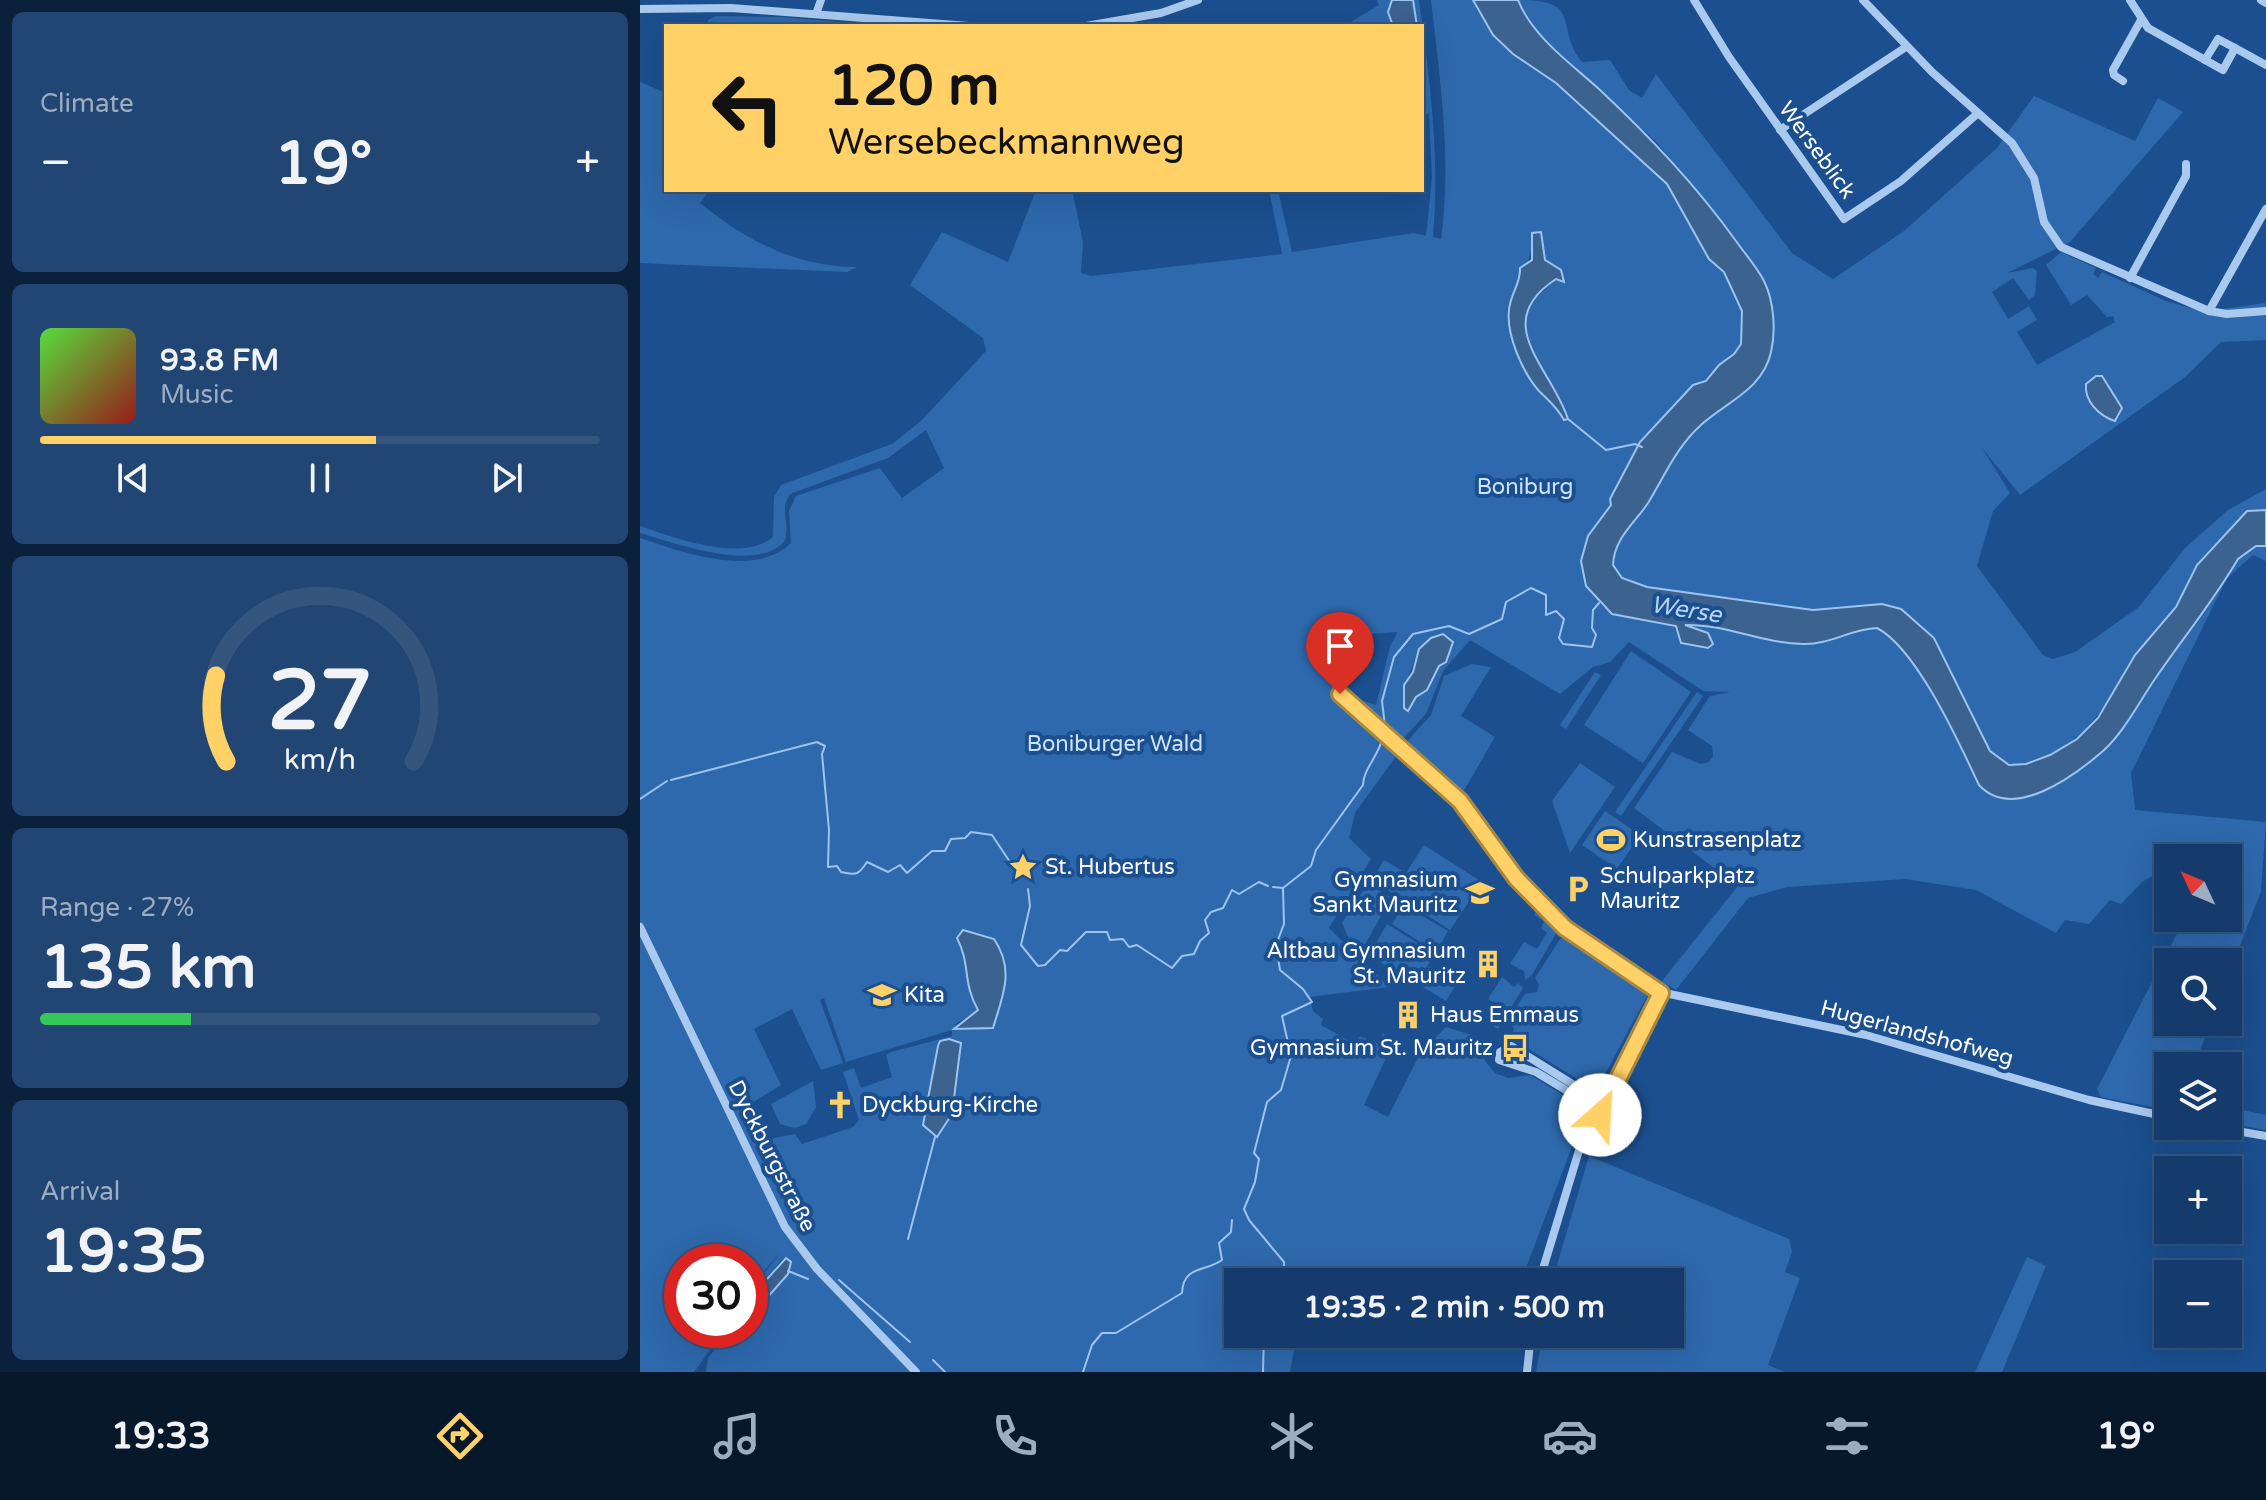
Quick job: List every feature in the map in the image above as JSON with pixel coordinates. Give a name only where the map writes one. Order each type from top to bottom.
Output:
[{"type":"street","points":[[816,14],[821,0]]},
{"type":"street","points":[[1098,24],[1161,13],[1198,0]]},
{"type":"street","name":"Werseblick","points":[[1694,0],[1780,130],[1844,219],[1901,181],[1977,114]]},
{"type":"street","points":[[1863,0],[1906,47],[2012,143],[2034,178],[2044,222],[2061,247],[2209,311],[2227,314],[2266,311]]},
{"type":"street","points":[[2130,0],[2148,28],[2223,70],[2235,48]]},
{"type":"street","points":[[640,9],[652,4],[704,4],[944,24]]},
{"type":"street","points":[[2123,81],[2114,75],[2113,70],[2141,20]]},
{"type":"street","points":[[2205,60],[2218,39],[2266,65]]},
{"type":"street","points":[[1780,130],[1906,47]]},
{"type":"street","points":[[2130,278],[2186,176],[2186,164]]},
{"type":"street","points":[[2209,311],[2266,209]]},
{"type":"street","points":[[1340,694],[1460,801],[1516,878],[1565,928],[1658,992],[1600,1115],[1584,1134]]},
{"type":"street","name":"Dyckburgstraße","points":[[640,927],[789,1233],[817,1269],[916,1372]]},
{"type":"street","name":"Hugerlandshofweg","points":[[1658,992],[1866,1035],[2089,1100],[2154,1114]]},
{"type":"street","points":[[1543,1268],[1584,1134],[1584,1101],[1584,1093],[1515,1048],[1508,1046],[1500,1052],[1499,1060],[1503,1064],[1536,1072],[1584,1101]]},
{"type":"street","points":[[2242,1132],[2266,1136]]},
{"type":"street","points":[[1527,1372],[1530,1348]]},
{"type":"green space","points":[[1377,0],[1392,0],[1388,12],[1392,24],[1349,23],[1379,5]]},
{"type":"green space","points":[[1413,0],[1419,0],[1422,24],[1417,24]]},
{"type":"green space","points":[[1431,0],[1473,0],[1478,12],[1513,54],[1556,83],[1667,184],[1709,259],[1724,272],[1742,311],[1741,344],[1706,382],[1693,385],[1640,442],[1611,505],[1588,536],[1599,603],[1612,614],[1676,626],[1711,643],[1699,630],[1684,625],[1803,644],[1876,628],[1907,655],[1921,676],[1979,785],[2104,750],[2238,559],[2256,546],[2266,546],[2266,561],[2253,555],[2227,578],[2131,773],[2135,810],[2266,822],[2261,891],[2239,948],[2170,948],[2178,932],[2242,932],[2242,844],[2154,844],[2154,875],[2142,882],[2121,904],[2110,900],[2089,924],[2065,920],[2056,933],[1976,890],[1905,879],[1787,887],[1748,898],[1676,990],[1662,981],[1738,886],[1634,808],[1672,752],[1700,764],[1709,762],[1713,756],[1712,746],[1688,730],[1710,696],[1730,692],[1703,691],[1629,642],[1610,662],[1593,667],[1560,694],[1470,640],[1443,671],[1426,714],[1399,743],[1357,699],[1376,705],[1390,646],[1398,632],[1354,635],[1341,688],[1397,748],[1397,755],[1355,813],[1349,838],[1371,859],[1329,928],[1389,987],[1309,997],[1313,1011],[1323,1019],[1321,1025],[1355,1044],[1360,1036],[1378,1044],[1383,1033],[1394,1041],[1364,1105],[1388,1117],[1420,1054],[1446,1027],[1481,1038],[1485,1061],[1495,1073],[1509,1078],[1530,1075],[1570,1099],[1579,1128],[1526,1268],[1224,1268],[1224,1348],[1294,1348],[1290,1372],[706,1372],[708,1358],[716,1348],[768,1348],[768,1295],[788,1270],[783,1258],[768,1276],[768,1268],[781,1252],[768,1267],[768,1244],[664,1244],[664,1348],[712,1348],[694,1372],[640,1372],[640,538],[717,559],[758,559],[776,554],[791,543],[789,511],[796,496],[880,468],[902,498],[944,468],[926,430],[888,458],[790,494],[785,506],[787,530],[784,542],[771,551],[754,555],[714,553],[693,548],[640,533],[640,526],[708,546],[744,548],[760,544],[773,537],[774,497],[781,485],[892,444],[921,421],[986,351],[983,338],[910,285],[942,232],[1008,262],[1035,192],[1072,192],[1083,242],[1081,273],[1091,276],[1282,254],[1269,192],[1278,192],[1292,252],[1414,233],[1426,236],[1432,178],[1429,113],[1424,116],[1424,37],[1433,118],[1433,237],[1441,239],[1445,179],[1444,120]],"holes":[[[1532,233],[1545,260],[1563,281],[1556,279],[1527,306],[1525,322],[1533,351],[1556,391],[1567,419],[1563,419],[1527,373],[1509,325],[1510,303],[1528,263]],[[1419,649],[1440,664],[1423,693],[1416,697],[1405,693],[1404,688]],[[957,938],[993,939],[1000,950],[1006,972],[1001,1005],[993,1028],[954,1025],[978,1011]],[[824,998],[846,1062],[952,1030],[952,1036],[886,1055],[892,1077],[861,1088],[854,1068],[843,1072],[859,1120],[853,1127],[802,1144],[795,1134],[754,1142],[742,1109],[781,1085],[754,1029],[792,1009],[821,1070],[843,1063],[820,1000]]]},
{"type":"green space","points":[[1518,0],[1539,1],[1560,11],[1574,50],[1582,62],[1610,60],[1629,90],[1642,98],[1656,74],[1792,253],[1833,279],[1904,231],[1997,148],[2034,96],[2135,141],[2158,98],[2183,112],[2070,242],[2007,273],[2033,268],[2037,271],[2035,295],[2029,300],[2013,278],[1992,292],[2008,319],[2029,306],[2037,320],[2017,332],[2037,365],[2115,322],[2113,316],[2107,317],[2087,295],[2071,305],[2046,265],[2061,252],[2096,268],[2093,274],[2098,278],[2102,272],[2166,301],[2219,316],[2222,309],[2266,303],[2266,340],[2221,342],[2185,377],[2020,495],[1982,448],[2010,493],[1993,511],[1977,566],[2043,655],[2053,659],[2075,652],[2139,607],[2184,549],[2228,510],[2266,489],[2266,510],[2229,531],[2199,562],[2173,611],[2141,648],[2098,715],[2072,741],[2055,752],[2027,763],[2010,764],[1995,756],[1934,638],[1891,605],[1813,610],[1647,587],[1622,578],[1613,565],[1617,548],[1650,500],[1672,457],[1703,424],[1760,378],[1721,220],[1657,143],[1539,34]],"holes":[[[2096,377],[2120,416],[2115,422],[2098,412],[2086,397],[2085,384]]]},
{"type":"green space","points":[[716,16],[781,17],[862,24],[708,24],[708,20]]},
{"type":"green space","points":[[640,82],[664,92],[664,192],[708,192],[700,203],[754,240],[793,257],[835,266],[857,267],[847,272],[640,263]]},
{"type":"green space","points":[[1631,651],[1691,692],[1643,763],[1584,725]]},
{"type":"green space","points":[[1472,664],[1491,667],[1461,716],[1495,737],[1459,799],[1403,746],[1431,715],[1444,676]]},
{"type":"green space","points":[[1595,672],[1601,675],[1566,729],[1560,725]]},
{"type":"green space","points":[[1697,692],[1703,696],[1621,816],[1615,812]]},
{"type":"green space","points":[[1580,763],[1615,787],[1570,853],[1552,801]]},
{"type":"green space","name":"Kunstrasenplatz","points":[[1605,811],[1640,835],[1617,869],[1582,845]]},
{"type":"green space","points":[[1424,845],[1482,882],[1450,930],[1372,880],[1384,860],[1406,873]]},
{"type":"green space","points":[[1368,883],[1391,898],[1362,950],[1349,939],[1342,923]]},
{"type":"green space","points":[[1404,905],[1448,931],[1436,952],[1392,924]]},
{"type":"green space","points":[[1539,907],[1560,927],[1532,975],[1525,980],[1524,971],[1510,964],[1524,942],[1537,949],[1547,933],[1541,928],[1544,921],[1534,915]]},
{"type":"green space","points":[[1387,924],[1424,947],[1420,953],[1431,961],[1414,984],[1369,955]]},
{"type":"green space","points":[[1568,936],[1648,994],[1596,1091],[1510,1037],[1514,1030],[1509,1018],[1525,994],[1537,992],[1539,984],[1535,978],[1560,939]]},
{"type":"green space","points":[[1429,966],[1457,983],[1446,1001],[1418,984]]},
{"type":"green space","points":[[1502,977],[1514,987],[1518,983],[1523,988],[1498,1029],[1490,1024],[1500,1007],[1488,999]]},
{"type":"green space","points":[[2154,978],[2154,1036],[2206,1036],[2199,1052],[2154,1052],[2154,1107],[2101,1097],[2097,1089]]},
{"type":"green space","points":[[813,1081],[816,1107],[806,1124],[795,1128],[780,1124],[771,1104]]},
{"type":"green space","points":[[2242,1110],[2266,1115],[2266,1130],[2242,1126]]},
{"type":"green space","points":[[1589,1156],[1789,1239],[1792,1252],[1785,1272],[1800,1278],[1768,1365],[1785,1372],[1536,1372],[1540,1348],[1684,1348],[1684,1268],[1556,1268]]},
{"type":"green space","points":[[2027,1257],[2046,1266],[2002,1372],[1975,1372]]},
{"type":"water","points":[[1392,0],[1413,0],[1417,24],[1392,24],[1388,12]]},
{"type":"water","name":"Werse","points":[[1473,0],[1518,0],[1543,38],[1618,107],[1688,181],[1754,266],[1770,298],[1773,335],[1767,365],[1753,385],[1702,424],[1678,451],[1648,503],[1617,547],[1613,565],[1622,578],[1647,587],[1813,610],[1882,604],[1901,609],[1934,638],[1990,751],[2009,765],[2026,764],[2050,755],[2077,739],[2098,718],[2135,655],[2176,607],[2197,565],[2247,511],[2266,510],[2266,546],[2256,546],[2238,559],[2125,725],[2091,761],[2060,782],[2026,797],[2009,799],[1993,795],[1979,785],[1922,676],[1892,639],[1877,628],[1803,644],[1714,627],[1685,625],[1708,633],[1713,644],[1708,648],[1681,643],[1676,626],[1612,614],[1586,586],[1581,561],[1588,536],[1611,505],[1610,499],[1640,442],[1693,385],[1706,381],[1719,365],[1734,354],[1741,344],[1742,311],[1724,272],[1709,259],[1667,184],[1556,83],[1513,54],[1493,35]]},
{"type":"water","points":[[1541,232],[1545,260],[1561,270],[1564,282],[1556,279],[1537,296],[1527,312],[1526,329],[1530,346],[1568,419],[1564,420],[1527,374],[1510,331],[1510,305],[1520,268],[1532,260],[1532,233]]},
{"type":"water","points":[[2096,376],[2102,376],[2122,408],[2115,421],[2098,412],[2087,396],[2086,384]]},
{"type":"water","points":[[1443,634],[1453,642],[1446,662],[1439,666],[1427,690],[1416,697],[1408,711],[1404,708],[1404,685],[1413,672],[1419,649],[1431,638]]},
{"type":"water","points":[[963,930],[994,939],[1004,961],[1005,983],[993,1028],[954,1029],[978,1010],[957,938]]},
{"type":"water","points":[[949,1039],[961,1043],[952,1114],[937,1137],[923,1125],[938,1046],[940,1041]]},
{"type":"water","points":[[786,1258],[791,1262],[788,1274],[768,1297],[768,1278]]},
{"type":"waterway","points":[[1568,419],[1606,450],[1635,444],[1642,447]]},
{"type":"waterway","points":[[1385,726],[1382,701],[1394,657],[1413,634],[1449,626],[1469,634],[1502,619],[1506,602],[1531,588],[1546,595],[1546,615],[1556,611],[1564,619],[1559,638],[1563,644],[1592,647],[1596,635],[1592,628],[1593,610],[1599,603]]},
{"type":"waterway","points":[[1284,1268],[1284,1262],[1249,1220],[1244,1209],[1255,1182],[1259,1159],[1254,1153],[1267,1102],[1281,1090],[1291,1056],[1282,1016],[1312,1002],[1303,989],[1280,970],[1276,945],[1284,924],[1283,888],[1311,866],[1316,850],[1363,785],[1365,774],[1382,740]]},
{"type":"waterway","points":[[671,780],[817,742],[825,746],[822,754],[829,830],[828,867],[837,866],[841,872],[854,874],[867,862],[888,872],[900,865],[907,873],[932,851],[945,851],[951,839],[965,838],[971,832],[992,835],[1010,862]]},
{"type":"waterway","points":[[640,799],[667,781]]},
{"type":"waterway","points":[[1028,889],[1030,906],[1021,945],[1038,966],[1045,965],[1060,950],[1067,951],[1086,932],[1107,932],[1110,940],[1123,939],[1129,947],[1137,945],[1172,968],[1182,956],[1194,954],[1200,941],[1209,933],[1205,920],[1211,912],[1223,908],[1232,890],[1239,894],[1259,882],[1268,886]]},
{"type":"waterway","points":[[1273,887],[1283,888]]},
{"type":"waterway","points":[[908,1239],[935,1137]]},
{"type":"waterway","points":[[1083,1372],[1092,1345],[1102,1333],[1116,1333],[1182,1293],[1183,1284],[1191,1273],[1222,1260],[1219,1243],[1231,1232],[1232,1220]]},
{"type":"waterway","points":[[788,1271],[808,1279]]},
{"type":"waterway","points":[[839,1280],[910,1342]]},
{"type":"waterway","points":[[1263,1372],[1264,1348]]},
{"type":"waterway","points":[[933,1360],[945,1372]]},
{"type":"place","name":"Kunstrasenplatz","points":[[1611,840]]},
{"type":"place","name":"St. Hubertus","points":[[1023,867]]},
{"type":"place","name":"Schulparkplatz Mauritz","points":[[1578,889]]},
{"type":"place","name":"Gymnasium Sankt Mauritz","points":[[1480,893]]},
{"type":"place","name":"Altbau Gymnasium St. Mauritz","points":[[1488,964]]},
{"type":"place","name":"Kita","points":[[882,995]]},
{"type":"place","name":"Haus Emmaus","points":[[1408,1015]]},
{"type":"place","name":"Gymnasium St. Mauritz","points":[[1515,1048]]},
{"type":"place","name":"Dyckburg-Kirche","points":[[840,1105]]},
{"type":"route","points":[[1340,694],[1460,801],[1516,878],[1565,928],[1661,993],[1600,1115]]},
{"type":"park label","name":"Boniburg","points":[[1525,487]]},
{"type":"park label","name":"Boniburger Wald","points":[[1115,744]]}]
